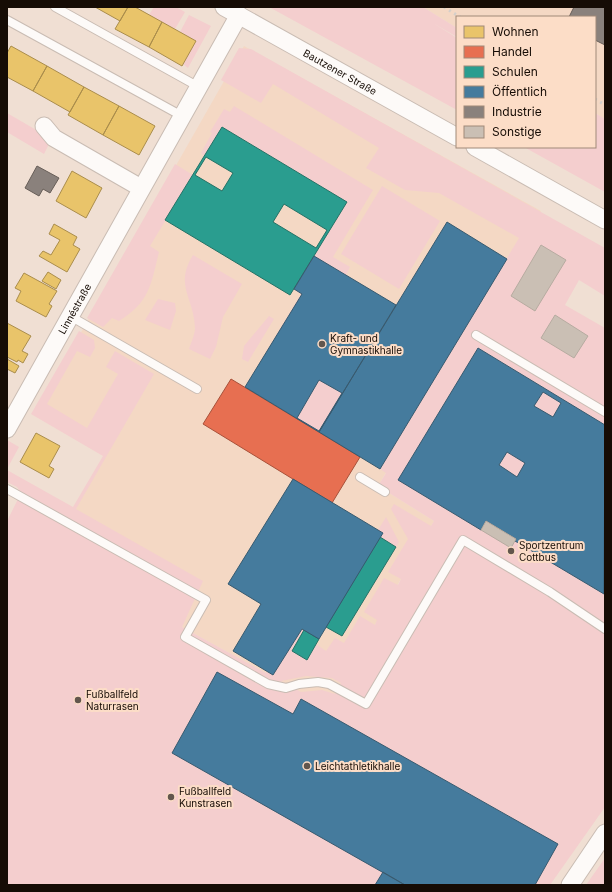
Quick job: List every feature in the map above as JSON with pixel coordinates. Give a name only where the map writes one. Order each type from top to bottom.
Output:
[{"type":"street","name":"Bautzener Straße","points":[[224,7],[456,136]]},
{"type":"street","name":"Linnéstraße","points":[[7,429],[239,15]]},
{"type":"street","points":[[44,126],[54,138],[141,188]]},
{"type":"street","points":[[477,148],[605,220]]},
{"type":"street","points":[[570,885],[605,834]]},
{"type":"lane","points":[[55,7],[199,87]]},
{"type":"lane","points":[[7,20],[182,116]]},
{"type":"lane","points":[[70,316],[197,390]]},
{"type":"lane","points":[[476,334],[605,412]]},
{"type":"lane","points":[[360,477],[384,492]]},
{"type":"lane","points":[[7,489],[206,600],[185,637],[268,684],[286,688],[299,684],[318,682],[328,684],[366,704],[463,540],[550,592],[605,629]]},
{"type":"shaded area","points":[[154,7],[176,7],[185,12],[175,29],[149,15]]},
{"type":"shaded area","points":[[269,7],[423,7],[456,27],[456,36],[433,23],[456,37],[456,109]]},
{"type":"shaded area","points":[[423,7],[605,7],[605,119],[596,114],[596,16],[456,16],[456,27]]},
{"type":"shaded area","points":[[189,15],[211,26],[188,68],[183,64],[180,32]]},
{"type":"shaded area","points":[[244,46],[541,211],[378,486],[434,521],[328,707],[182,627],[186,614],[74,508],[104,456],[34,415]]},
{"type":"shaded area","name":"Sportzentrum Cottbus","points":[[239,48],[251,49],[605,248],[605,296],[579,280],[565,305],[605,328],[605,807],[550,885],[7,885],[7,521],[21,493],[17,487],[7,482],[7,470],[73,507],[103,456],[31,414],[79,331],[94,340],[95,348],[90,357],[77,351],[47,404],[87,428],[118,374],[106,367],[115,351],[154,374],[76,509],[203,581],[182,627],[266,673],[267,672],[273,675],[302,629],[304,630],[292,651],[307,659],[316,644],[326,651],[335,638],[344,643],[360,616],[375,625],[377,620],[364,612],[384,578],[398,585],[401,579],[388,572],[408,539],[391,509],[394,504],[431,526],[434,521],[378,486],[386,473],[380,469],[519,238],[439,193],[405,190],[366,168],[379,148],[273,84],[261,103],[221,80]],"holes":[[[306,676],[332,678],[341,683],[335,694],[322,690],[301,692],[281,681]]]},
{"type":"shaded area","name":"Kraft- und Gymnastikhalle","points":[[234,106],[373,190],[333,257],[350,267],[346,275],[396,305],[319,432],[245,387],[301,294],[294,289],[346,202],[222,127],[204,156],[201,153],[212,133],[210,132],[224,109],[230,112]]},
{"type":"shaded area","points":[[7,113],[38,131],[49,144],[44,154],[7,132]]},
{"type":"shaded area","points":[[596,114],[605,119],[605,192],[526,148],[596,148]]},
{"type":"shaded area","points":[[175,164],[193,175],[150,246],[159,252],[148,291],[137,307],[129,314],[119,321],[112,318],[103,327],[87,318]]},
{"type":"shaded area","points":[[382,186],[440,221],[399,289],[341,254]]},
{"type":"shaded area","points":[[193,255],[242,284],[223,317],[216,347],[210,359],[189,349],[194,336],[195,328],[192,308],[186,292],[185,275]]},
{"type":"shaded area","points":[[158,299],[175,303],[176,311],[170,330],[145,320]]},
{"type":"shaded area","points":[[269,316],[274,319],[248,362],[242,359],[244,346]]},
{"type":"shaded area","points":[[7,440],[19,447],[7,469]]},
{"type":"shaded area","points":[[386,517],[399,542],[396,547],[380,537],[378,530]]},
{"type":"shaded area","points":[[605,858],[605,885],[586,885]]},
{"type":"building: Wohnen","points":[[95,7],[128,7],[120,21]]},
{"type":"building: Wohnen","points":[[128,7],[135,7],[162,22],[149,47],[115,29]]},
{"type":"building: Wohnen","points":[[162,22],[196,41],[182,66],[149,47]]},
{"type":"building: Wohnen","points":[[11,46],[47,66],[33,91],[7,77],[7,53]]},
{"type":"building: Wohnen","points":[[47,66],[84,87],[70,112],[33,91]]},
{"type":"building: Wohnen","points":[[84,87],[119,106],[103,135],[68,115]]},
{"type":"building: Wohnen","points":[[119,106],[155,126],[139,155],[103,135]]},
{"type":"building: Wohnen","points":[[72,171],[102,188],[86,218],[56,201]]},
{"type":"building: Wohnen","points":[[54,224],[77,237],[73,245],[80,249],[67,272],[39,256],[43,251],[51,255],[60,240],[49,234]]},
{"type":"building: Wohnen","points":[[48,272],[61,280],[56,289],[42,281]]},
{"type":"building: Wohnen","points":[[24,273],[57,291],[49,304],[52,306],[46,317],[16,301],[21,291],[15,288]]},
{"type":"building: Wohnen","points":[[7,323],[31,336],[22,351],[28,354],[23,363],[7,357]]},
{"type":"building: Wohnen","points":[[7,359],[19,366],[15,373],[7,369]]},
{"type":"building: Wohnen","points":[[36,433],[60,446],[49,466],[54,469],[49,478],[20,462]]},
{"type":"building: Handel","points":[[231,379],[360,457],[332,503],[203,424]]},
{"type":"building: Schulen","points":[[222,127],[347,202],[290,295],[165,220]],"holes":[[[206,157],[233,173],[222,191],[195,175]],[[284,204],[327,230],[316,248],[273,222]]]},
{"type":"building: Schulen","points":[[380,537],[396,547],[342,636],[326,627]]},
{"type":"building: Schulen","points":[[304,630],[319,639],[307,660],[292,651]]},
{"type":"building: Öffentlich","points":[[447,222],[507,259],[380,469],[319,432]]},
{"type":"building: Öffentlich","name":"Kraft- und Gymnastikhalle","points":[[314,256],[396,305],[319,432],[245,387],[302,294],[294,289]],"holes":[[[319,380],[342,393],[319,431],[297,418]]]},
{"type":"building: Öffentlich","points":[[478,348],[605,425],[604,594],[515,541],[516,539],[486,521],[481,530],[398,480]],"holes":[[[543,392],[561,403],[553,417],[534,406]],[[507,452],[525,463],[517,477],[499,465]]]},
{"type":"building: Öffentlich","points":[[293,479],[383,533],[319,639],[302,629],[273,675],[233,651],[261,604],[228,584]]},
{"type":"building: Öffentlich","name":"Leichtathletikhalle","points":[[217,672],[293,714],[301,699],[558,844],[535,885],[405,885],[172,753]]},
{"type":"building: Öffentlich","points":[[383,872],[405,885],[375,885]]},
{"type":"building: Industrie","points":[[574,7],[605,7],[605,45],[596,40],[596,16],[570,16]]},
{"type":"building: Industrie","points":[[37,166],[59,178],[50,193],[43,189],[39,196],[25,188]]},
{"type":"building: Sonstige","points":[[541,245],[566,260],[535,311],[511,296]]},
{"type":"building: Sonstige","points":[[555,315],[588,336],[574,358],[541,338]]},
{"type":"building: Sonstige","points":[[486,521],[516,539],[511,548],[481,530]]},
{"type":"railway","points":[[444,7],[458,16]]},
{"type":"railway","points":[[596,100],[605,105]]},
{"type":"place","name":"Kraft- und Gymnastikhalle","points":[[322,344]]},
{"type":"place","name":"Sportzentrum Cottbus","points":[[511,551]]},
{"type":"place","name":"Fußballfeld Naturrasen","points":[[78,700]]},
{"type":"place","name":"Leichtathletikhalle","points":[[307,766]]},
{"type":"place","name":"Fußballfeld Kunstrasen","points":[[171,797]]}]
